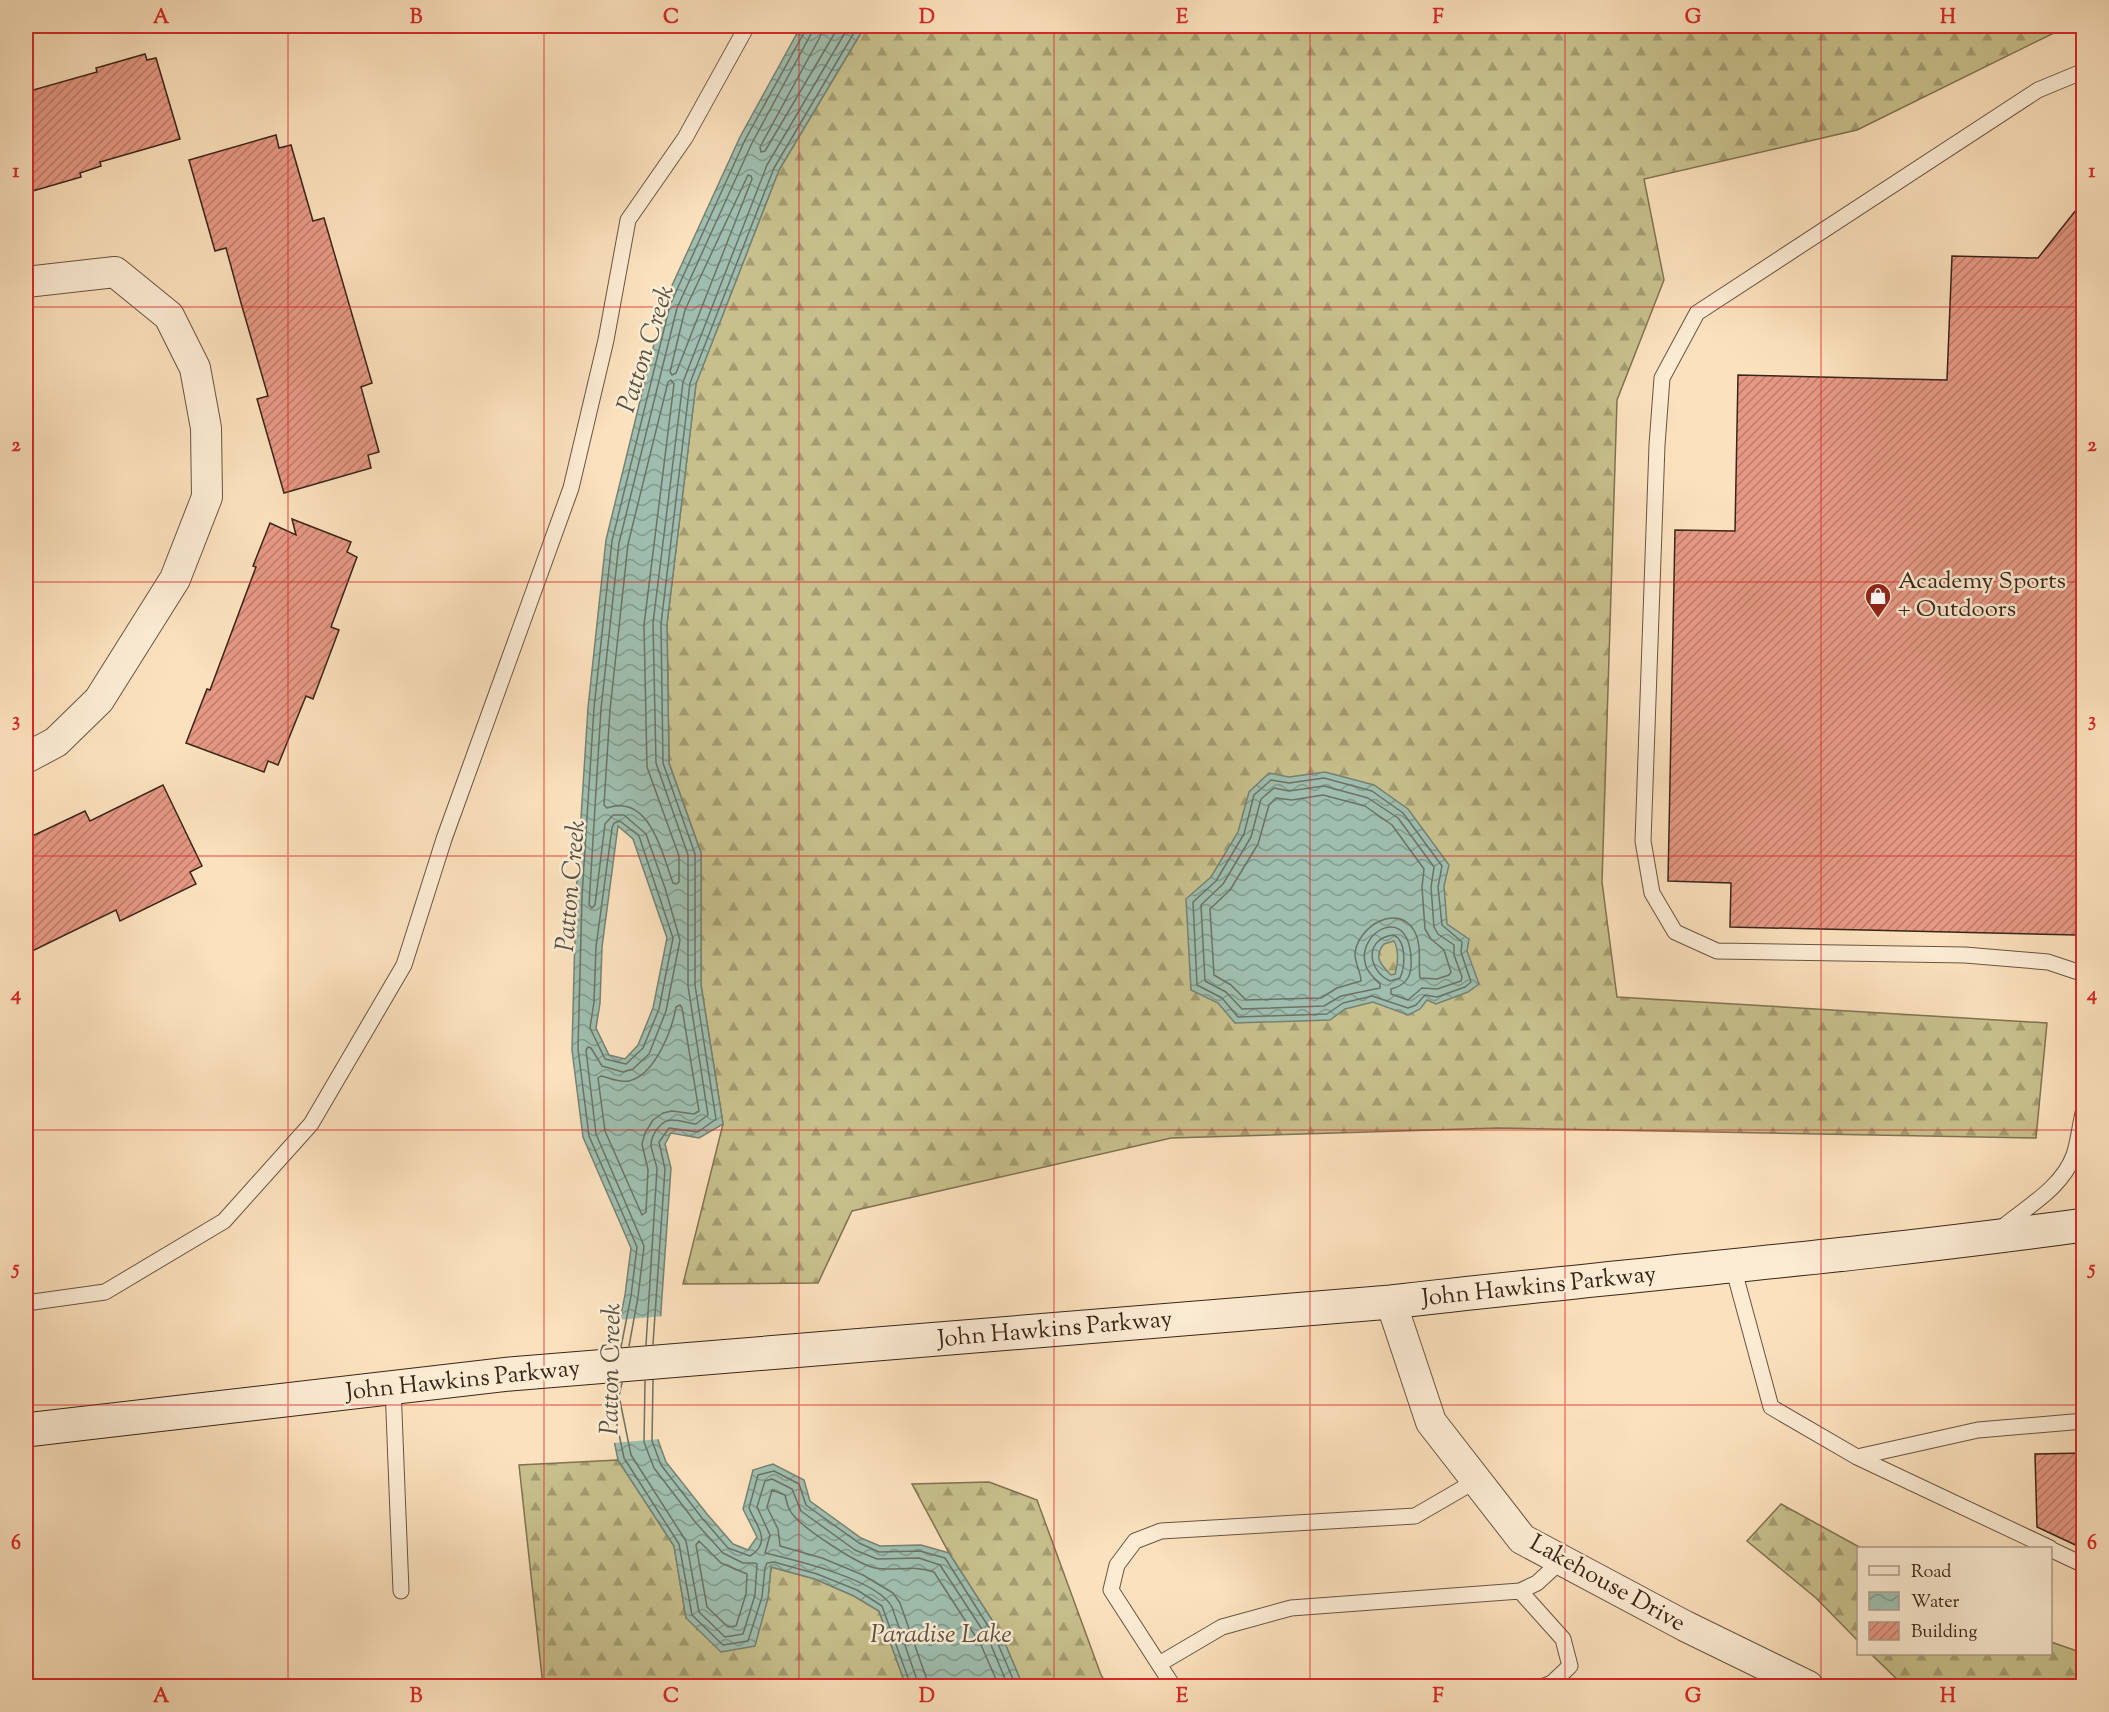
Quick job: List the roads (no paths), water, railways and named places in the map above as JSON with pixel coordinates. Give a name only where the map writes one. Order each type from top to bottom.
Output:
[{"type":"main road","name":"John Hawkins Parkway","points":[[26,1430],[510,1374],[1391,1302],[1733,1267],[2084,1225]]},
{"type":"street","points":[[26,282],[115,272],[169,316],[195,368],[206,428],[207,497],[175,579],[99,700],[56,742],[26,758]]},
{"type":"street","name":"Lakehouse Drive","points":[[1391,1302],[1431,1422],[1522,1539],[1685,1626],[1809,1686]]},
{"type":"lane","points":[[26,1303],[105,1292],[224,1221],[310,1124],[404,965],[444,839],[572,488],[606,340],[628,219],[685,138],[747,26]]},
{"type":"lane","points":[[2084,71],[2038,90],[1697,313],[1662,378],[1657,444],[1643,841],[1652,893],[1675,932],[1717,951],[1965,955],[2048,962],[2084,975]]},
{"type":"lane","points":[[1990,1238],[2043,1196],[2064,1172],[2073,1158],[2084,1109]]},
{"type":"lane","points":[[1733,1267],[1771,1407],[1857,1457],[2046,1547]]},
{"type":"lane","points":[[393,1387],[401,1590]]},
{"type":"lane","points":[[1857,1457],[1978,1430],[2084,1421]]},
{"type":"lane","points":[[1173,1686],[1111,1590],[1117,1565],[1135,1541],[1161,1531],[1415,1516],[1477,1480]]},
{"type":"lane","points":[[2052,1550],[2084,1564]]},
{"type":"lane","points":[[1159,1664],[1222,1627],[1291,1608],[1520,1591],[1537,1583],[1562,1560]]},
{"type":"lane","points":[[1520,1591],[1563,1639],[1570,1666],[1552,1683],[1544,1686]]},
{"type":"water","points":[[801,26],[865,26],[779,170],[696,384],[667,624],[669,763],[701,853],[701,985],[723,1124],[699,1138],[671,1133],[665,1144],[671,1168],[659,1339],[658,1440],[666,1462],[707,1514],[733,1544],[748,1550],[757,1537],[743,1509],[753,1470],[773,1464],[804,1480],[810,1501],[861,1538],[880,1546],[921,1545],[949,1553],[1001,1634],[1023,1686],[906,1686],[879,1611],[854,1596],[815,1579],[771,1567],[768,1598],[755,1646],[721,1652],[686,1618],[674,1546],[618,1460],[605,1396],[625,1295],[631,1248],[583,1137],[572,1050],[576,896],[588,708],[606,540],[664,303],[740,137]],"holes":[[[618,826],[633,839],[667,938],[653,1008],[638,1045],[625,1059],[609,1055],[596,1028],[600,1003],[602,947]]]},
{"type":"water","points":[[1325,772],[1374,785],[1408,809],[1449,865],[1444,886],[1447,924],[1469,939],[1467,951],[1479,984],[1468,992],[1436,1004],[1427,1000],[1420,1009],[1408,1015],[1373,1002],[1345,1009],[1330,1020],[1235,1023],[1218,1003],[1191,990],[1186,899],[1211,877],[1238,832],[1249,792],[1269,773],[1289,777]],"holes":[[[1394,941],[1397,966],[1395,974],[1391,975],[1381,964],[1379,953],[1384,944]]]},
{"type":"place","name":"Academy Sports + Outdoors","points":[[1878,619]]},
{"type":"water label","name":"Patton Creek","points":[[647,349]]},
{"type":"water label","name":"Patton Creek","points":[[572,886]]},
{"type":"water label","name":"Patton Creek","points":[[612,1369]]},
{"type":"water label","name":"Paradise Lake","points":[[941,1635]]}]
